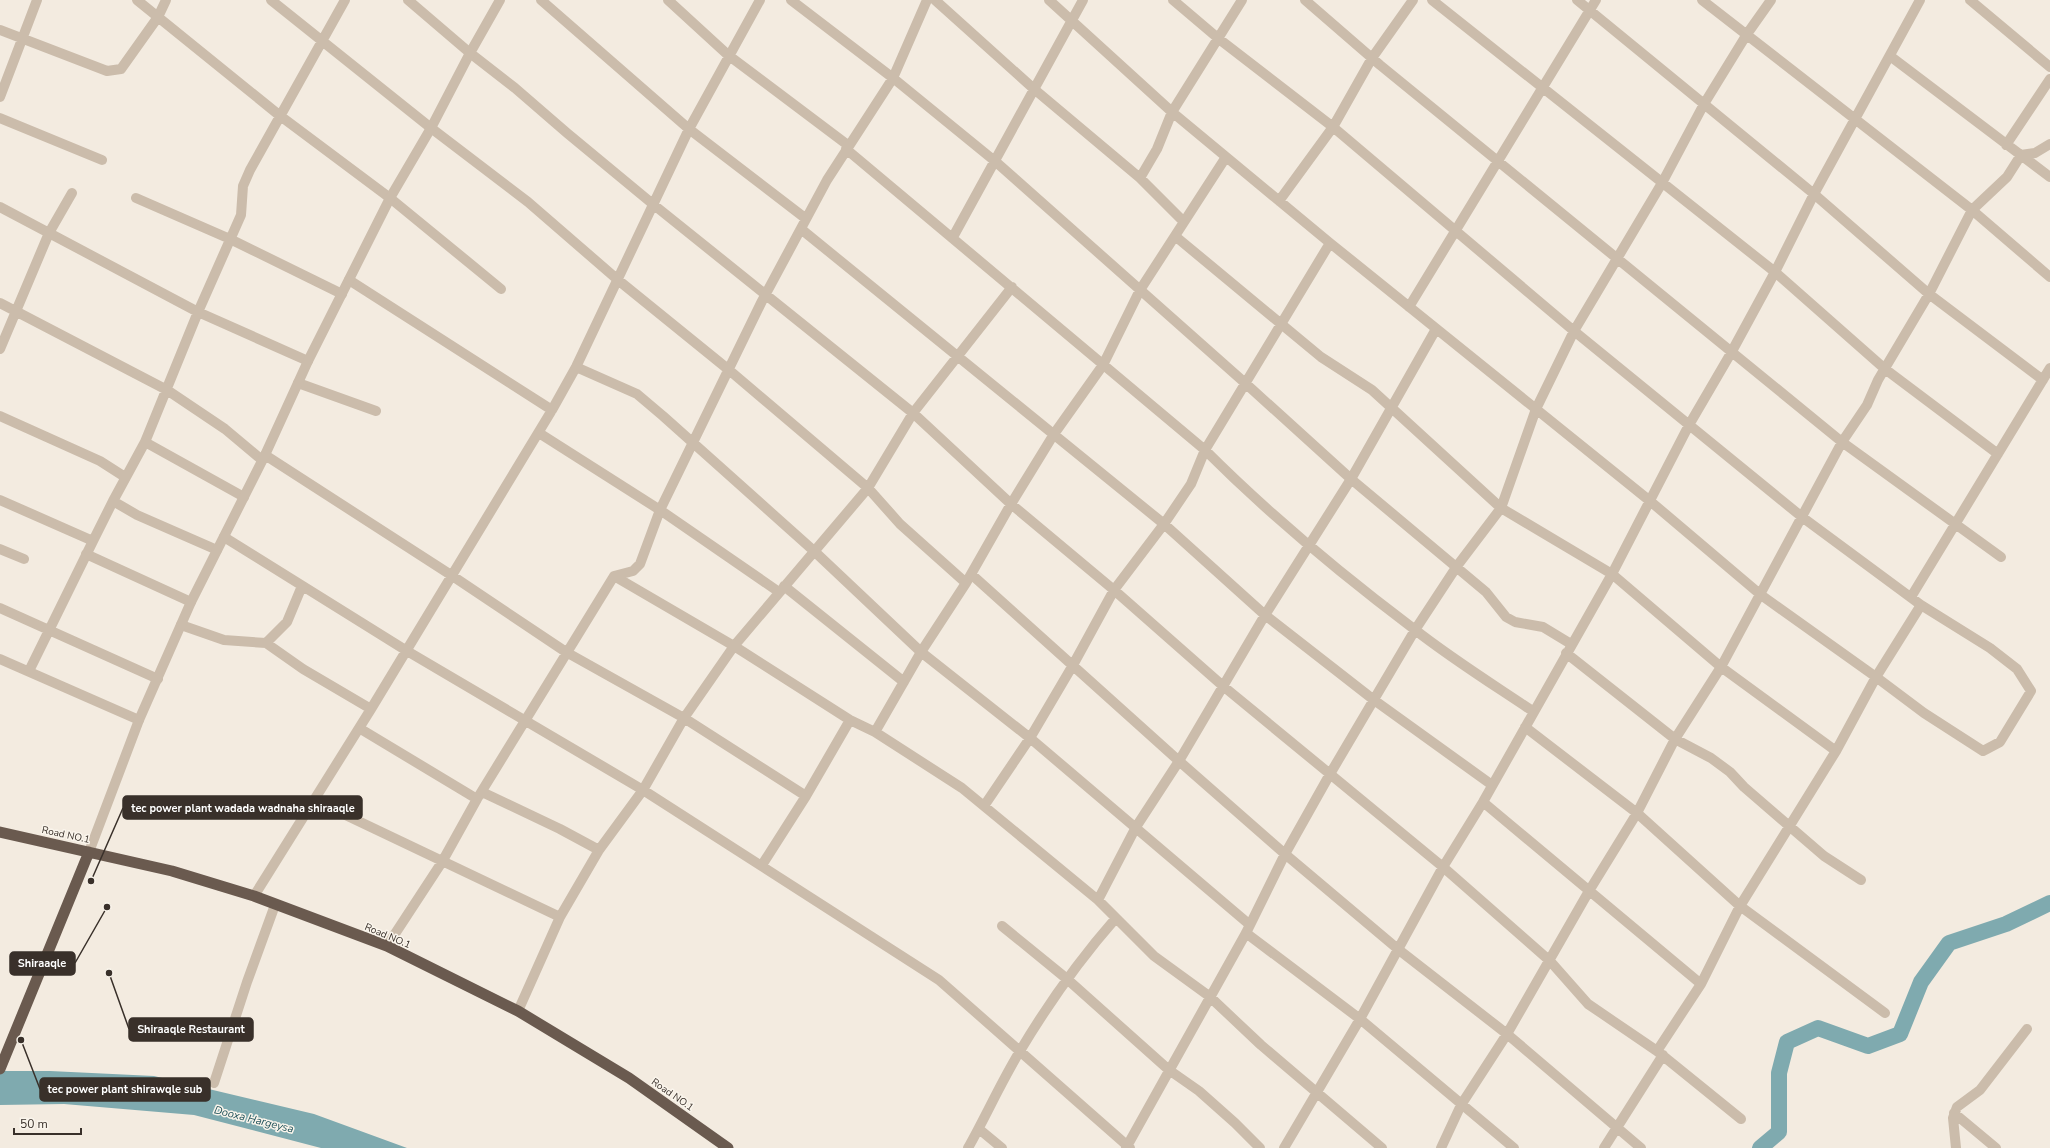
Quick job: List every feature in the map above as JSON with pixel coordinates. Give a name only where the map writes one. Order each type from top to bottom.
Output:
[{"type":"highway","name":"Road NO.1","points":[[0,832],[172,871],[254,896],[387,946],[518,1011],[629,1078],[728,1148]]},
{"type":"highway","points":[[0,1069],[89,852]]},
{"type":"street","points":[[0,97],[24,39],[37,0]]},
{"type":"street","points":[[137,0],[279,115],[390,198],[501,289]]},
{"type":"street","points":[[0,30],[107,71],[115,71],[121,69],[158,17],[166,0]]},
{"type":"street","points":[[271,0],[431,128],[528,202],[618,280],[729,370],[868,488],[900,524],[966,584]]},
{"type":"street","points":[[29,671],[48,629],[125,476],[145,442],[198,312],[241,215],[243,186],[279,115],[323,42],[345,0]]},
{"type":"street","points":[[408,0],[654,205],[913,413],[1010,504],[1114,590],[1223,686],[1443,867],[1550,961],[1588,1004],[1660,1053],[1742,1119]]},
{"type":"street","points":[[89,852],[139,720],[191,602],[264,458],[308,361],[390,198],[431,128],[470,52],[500,0]]},
{"type":"street","points":[[541,0],[689,129],[805,218]]},
{"type":"street","points":[[668,0],[728,55],[847,147],[1205,450],[1230,475],[1309,545],[1415,630],[1534,712]]},
{"type":"street","points":[[254,896],[371,709],[552,410],[576,366],[618,280],[689,129],[728,55],[760,0]]},
{"type":"street","points":[[791,0],[893,78],[996,162],[1244,382],[1350,479],[1457,566],[1486,592],[1506,617],[1515,622],[1543,627],[1675,739],[1711,758],[1824,856],[1861,880]]},
{"type":"street","points":[[387,946],[442,862],[479,795],[526,722],[566,652],[614,576],[633,571],[640,564],[660,510],[766,294],[801,229],[805,218],[847,147],[893,78],[927,0]]},
{"type":"street","points":[[936,0],[1034,89],[1140,178],[1184,222]]},
{"type":"street","points":[[1048,0],[1172,112],[1436,329],[1650,501],[1761,595],[1924,713],[1983,751],[2000,742],[2031,691],[2017,669],[1990,648],[1922,605],[1802,517],[1574,331],[1456,229],[1332,127],[1219,39],[1173,0]]},
{"type":"street","points":[[954,237],[1083,0]]},
{"type":"street","points":[[1140,178],[1157,149],[1172,112],[1242,0]]},
{"type":"street","points":[[1305,0],[1372,58],[1497,161],[1842,442],[2001,557]]},
{"type":"street","points":[[1279,201],[1332,127],[1372,58],[1413,0]]},
{"type":"street","points":[[1432,0],[1662,184],[1775,272],[1885,369],[1998,454]]},
{"type":"street","points":[[1577,0],[1814,194],[1929,294],[2043,380]]},
{"type":"street","points":[[1409,307],[1589,9],[1596,0]]},
{"type":"street","points":[[1702,0],[1972,210],[2050,277]]},
{"type":"street","points":[[224,537],[406,651],[643,790],[939,980],[1128,1147],[1209,996],[1248,929],[1285,854],[1330,774],[1415,630],[1457,566],[1502,508],[1536,409],[1574,331],[1616,258],[1662,184],[1704,104],[1747,34],[1771,0]]},
{"type":"street","points":[[1284,1148],[1360,1019],[1443,867],[1483,802],[1612,574],[1689,425],[1731,353],[1775,272],[1814,194],[1920,0]]},
{"type":"street","points":[[1970,0],[2048,61]]},
{"type":"street","points":[[1890,56],[2050,177]]},
{"type":"street","points":[[2006,145],[2050,80]]},
{"type":"street","points":[[0,118],[102,160]]},
{"type":"street","points":[[1441,1148],[1461,1105],[1507,1034],[1589,891],[1637,813],[1675,739],[1721,667],[1842,442],[1867,405],[1885,369],[1929,294],[1972,210],[2007,176],[2021,155],[2035,153],[2050,144]]},
{"type":"street","points":[[875,732],[921,652],[966,584],[1010,504],[1054,434],[1103,365],[1140,290],[1226,157]]},
{"type":"street","points":[[0,350],[48,233],[72,193]]},
{"type":"street","points":[[136,198],[230,239],[342,294]]},
{"type":"street","points":[[0,207],[198,312],[308,361]]},
{"type":"street","points":[[801,229],[1164,524],[1265,615],[1374,700],[1492,785]]},
{"type":"street","points":[[1175,236],[1321,357],[1372,390],[1502,508],[1612,574],[1721,667],[1836,751]]},
{"type":"street","points":[[984,806],[1030,738],[1073,665],[1114,590],[1164,524],[1191,484],[1205,450],[1244,382],[1330,242]]},
{"type":"street","points":[[349,280],[552,410]]},
{"type":"street","points":[[518,1011],[560,917],[599,850],[643,790],[684,718],[734,646],[868,488],[913,413],[957,355],[1012,287]]},
{"type":"street","points":[[0,303],[167,390],[225,429],[264,458],[451,575],[566,652],[684,718],[806,796]]},
{"type":"street","points":[[1098,900],[1136,827],[1179,761],[1265,615],[1350,479],[1392,409],[1436,329]]},
{"type":"street","points":[[576,366],[637,394],[814,551],[921,652],[1030,738],[1136,827],[1248,929],[1360,1019],[1514,1148]]},
{"type":"street","points":[[1911,597],[2050,368]]},
{"type":"street","points":[[298,383],[376,411]]},
{"type":"street","points":[[0,416],[100,461],[125,476]]},
{"type":"street","points":[[539,433],[781,589],[904,682]]},
{"type":"street","points":[[145,442],[244,497]]},
{"type":"street","points":[[0,500],[93,541]]},
{"type":"street","points":[[113,501],[137,515],[217,550]]},
{"type":"street","points":[[0,549],[24,559]]},
{"type":"street","points":[[86,554],[191,602]]},
{"type":"street","points":[[971,574],[1285,854],[1399,950],[1507,1034],[1642,1148]]},
{"type":"street","points":[[614,576],[734,646],[850,720],[875,732],[962,788],[1098,900],[1158,959],[1209,996],[1261,1045],[1317,1091],[1382,1148]]},
{"type":"street","points":[[266,643],[283,628],[287,622],[302,586]]},
{"type":"street","points":[[1604,1148],[1702,984],[1740,906],[1836,751],[1876,677],[1922,605]]},
{"type":"street","points":[[0,608],[158,679]]},
{"type":"street","points":[[181,625],[224,640],[266,643],[303,669],[371,709]]},
{"type":"street","points":[[0,659],[139,720]]},
{"type":"street","points":[[762,865],[806,796],[850,720]]},
{"type":"street","points":[[1525,727],[1637,813],[1740,906],[1885,1013]]},
{"type":"street","points":[[359,728],[479,795],[560,829],[599,850]]},
{"type":"street","points":[[314,800],[560,917]]},
{"type":"street","points":[[1483,802],[1702,984]]},
{"type":"street","points":[[214,1083],[247,982],[275,904]]},
{"type":"street","points":[[968,1148],[1020,1051],[1086,952],[1116,918]]},
{"type":"street","points":[[1002,926],[1067,979],[1169,1070],[1199,1091],[1260,1148]]},
{"type":"street","points":[[1956,1148],[1954,1113],[1961,1103],[1980,1090],[2027,1029]]},
{"type":"street","points":[[1954,1113],[1996,1148]]},
{"type":"street","points":[[979,1129],[1002,1148]]},
{"type":"water","name":"Dooxa Hargeysa","points":[[0,1071],[50,1071],[154,1076],[314,1114],[407,1148],[321,1148],[194,1115],[64,1104],[0,1105]]},
{"type":"waterway","points":[[1760,1148],[1779,1132],[1779,1073],[1787,1042],[1818,1028],[1868,1046],[1900,1034],[1921,982],[1949,943],[2006,924],[2050,903]]},
{"type":"place","name":"tec power plant wadada wadnaha shiraaqle","points":[[91,881]]},
{"type":"place","name":"Shiraaqle","points":[[107,907]]},
{"type":"place","name":"Shiraaqle Restaurant","points":[[109,973]]},
{"type":"place","name":"tec power plant shirawqle sub","points":[[21,1040]]}]
